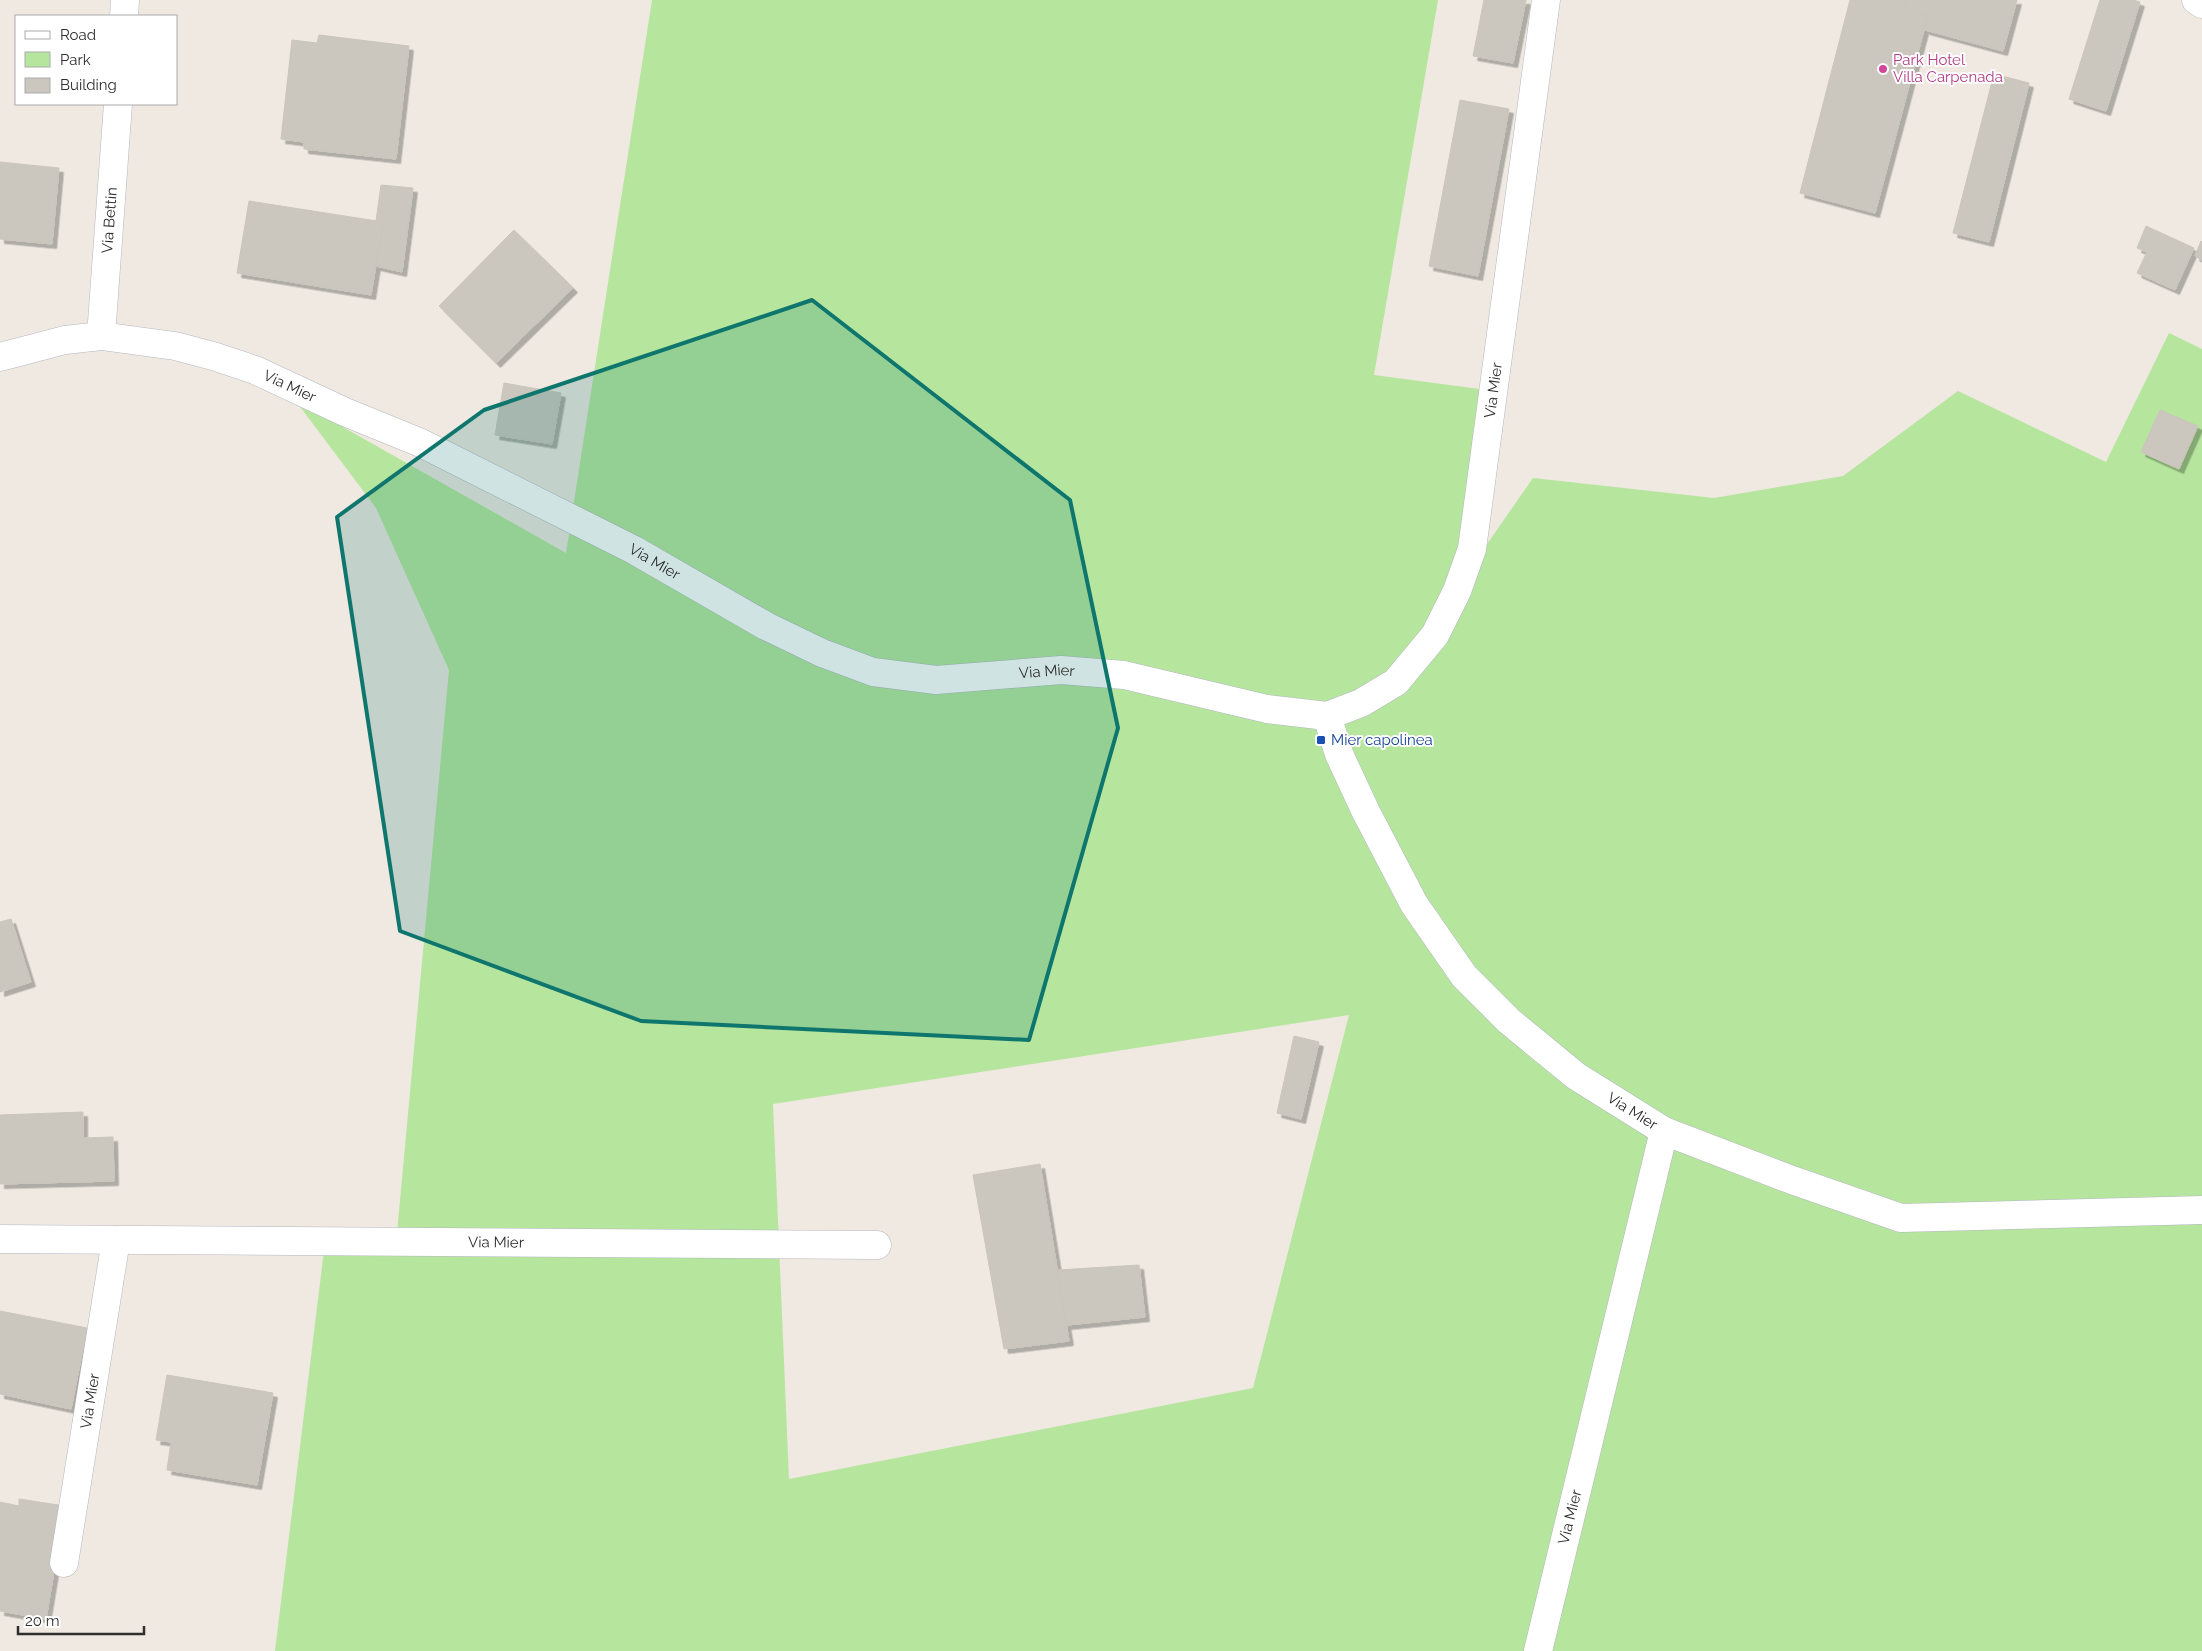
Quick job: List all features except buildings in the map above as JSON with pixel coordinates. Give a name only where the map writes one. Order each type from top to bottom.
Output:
[{"type":"street","points":[[124,15],[125,0]]},
{"type":"street","name":"Via Mier","points":[[0,357],[65,340],[100,336],[175,346],[213,356],[290,385],[345,412],[421,443],[626,546],[766,626],[822,653],[874,672],[936,680],[1061,670],[1124,675],[1267,709],[1326,716],[1362,703],[1396,682],[1435,635],[1457,591],[1472,549],[1546,0]]},
{"type":"street","points":[[2196,0],[2202,4]]},
{"type":"street","name":"Via Bettin","points":[[100,336],[118,105]]},
{"type":"street","name":"Via Mier","points":[[1326,716],[1338,754],[1414,904],[1464,976],[1508,1021],[1576,1076],[1664,1131],[1538,1651]]},
{"type":"street","points":[[1664,1131],[1792,1180],[1901,1218],[2202,1210]]},
{"type":"street","name":"Via Mier","points":[[0,1240],[877,1245]]},
{"type":"street","name":"Via Mier","points":[[64,1563],[116,1240]]},
{"type":"highlighted area","points":[[812,300],[1070,500],[1118,728],[1029,1040],[641,1021],[400,931],[337,517],[484,410]]},
{"type":"green space","points":[[652,0],[1438,0],[1374,375],[1502,392],[1476,560],[1533,478],[1714,498],[1843,476],[1958,391],[2106,462],[2169,333],[2202,349],[2202,1651],[275,1651],[326,1234],[397,1233],[449,670],[376,508],[295,400],[566,553]],"holes":[[[1349,1015],[1253,1388],[789,1479],[773,1104]]]},
{"type":"place","name":"Park Hotel Villa Carpenada","points":[[1883,69]]},
{"type":"place","name":"Mier capolinea","points":[[1321,740]]}]
